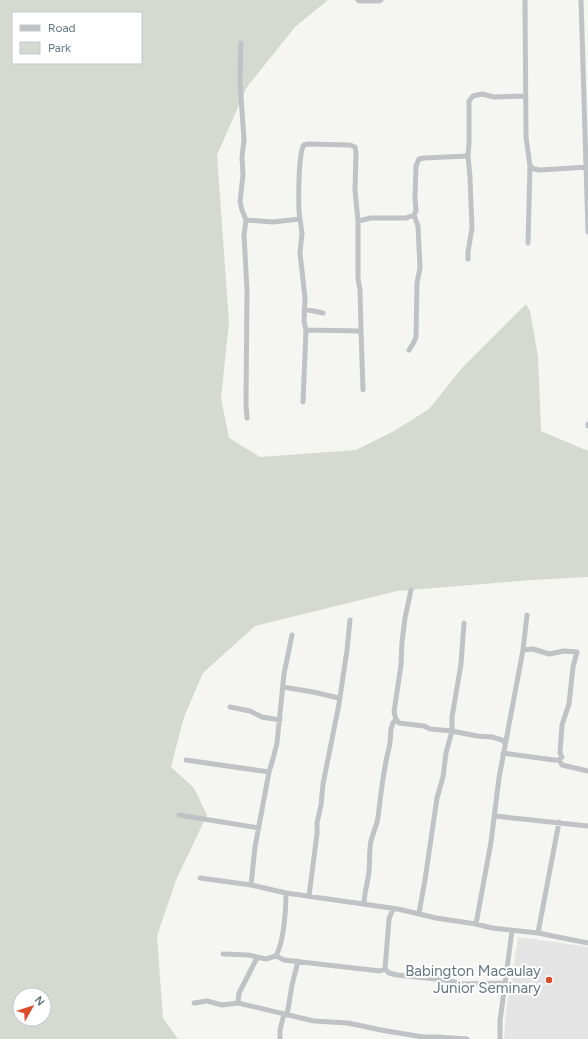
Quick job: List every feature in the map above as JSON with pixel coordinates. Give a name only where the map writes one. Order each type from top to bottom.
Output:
[{"type":"street","points":[[358,0],[380,0]]},
{"type":"street","points":[[525,0],[526,137],[530,166],[528,243]]},
{"type":"street","points":[[581,0],[585,58],[588,232]]},
{"type":"street","points":[[241,43],[241,94],[244,119],[244,140],[242,157],[243,175],[240,202],[246,220],[244,236],[247,290],[247,418]]},
{"type":"street","points":[[468,259],[472,228],[468,156],[470,98],[482,94],[494,97],[526,96]]},
{"type":"street","points":[[303,402],[306,330],[304,321],[304,282],[300,253],[302,233],[300,219],[299,175],[302,148],[304,145],[308,144],[350,145],[354,147],[356,153],[355,190],[358,221],[358,278],[360,290],[363,390]]},
{"type":"street","points":[[409,350],[416,337],[417,283],[420,268],[418,226],[414,215],[416,212],[415,197],[417,162],[424,158],[468,156]]},
{"type":"street","points":[[530,166],[534,169],[540,170],[587,167]]},
{"type":"street","points":[[358,221],[371,218],[406,218],[414,215]]},
{"type":"street","points":[[246,220],[273,222],[300,219]]},
{"type":"street","points":[[304,309],[323,313]]},
{"type":"street","points":[[306,330],[361,331]]},
{"type":"street","points":[[411,590],[402,642],[401,665],[394,712],[396,719],[399,723],[424,726],[430,729],[452,730],[477,736],[498,738],[505,743]]},
{"type":"street","points":[[476,924],[491,842],[503,753],[527,615]]},
{"type":"street","points":[[309,896],[317,834],[316,823],[321,805],[323,784],[339,698],[347,650],[350,620]]},
{"type":"street","points":[[419,913],[436,798],[443,777],[446,753],[452,730],[452,717],[461,664],[464,623]]},
{"type":"street","points":[[251,885],[255,847],[260,828],[269,772],[273,759],[280,720],[284,674],[292,635]]},
{"type":"street","points":[[522,650],[533,649],[549,654],[564,651],[577,652],[573,667],[569,704],[562,725],[560,753],[562,757],[559,760]]},
{"type":"street","points":[[284,687],[339,698]]},
{"type":"street","points":[[230,707],[250,711],[262,717],[280,720]]},
{"type":"street","points":[[364,904],[364,894],[369,874],[371,842],[378,818],[384,769],[390,745],[390,733],[392,724],[396,719]]},
{"type":"street","points":[[503,753],[559,760]]},
{"type":"street","points":[[186,760],[269,772]]},
{"type":"street","points":[[559,760],[562,765],[588,771]]},
{"type":"street","points":[[180,815],[260,828]]},
{"type":"street","points":[[495,816],[588,826]]},
{"type":"street","points":[[538,933],[559,822]]},
{"type":"street","points":[[200,878],[251,885],[286,893],[419,913],[436,918],[512,931],[538,933],[588,944]]},
{"type":"street","points":[[223,954],[248,955],[266,960],[276,956],[284,922],[286,893]]},
{"type":"street","points":[[384,969],[389,919],[393,909]]},
{"type":"street","points":[[500,1039],[512,931]]},
{"type":"street","points":[[276,956],[284,960],[380,971],[384,969]]},
{"type":"street","points":[[238,1003],[239,993],[257,958]]},
{"type":"street","points":[[280,1039],[280,1030],[298,961]]},
{"type":"street","points":[[384,969],[389,973],[397,975],[445,980],[463,984],[506,983]]},
{"type":"street","points":[[194,1003],[210,1002],[222,1005],[238,1003],[314,1021],[348,1023],[414,1037],[467,1039]]},
{"type":"shaded area","name":"Babington Macaulay Junior Seminary","points":[[518,937],[588,947],[588,1039],[504,1039],[506,1013]]},
{"type":"green space","points":[[0,0],[328,0],[295,27],[247,87],[217,155],[229,322],[221,398],[229,438],[260,457],[356,450],[394,431],[429,409],[462,368],[526,304],[530,311],[538,356],[541,431],[588,451],[588,577],[397,591],[255,626],[203,673],[184,717],[171,767],[194,788],[207,815],[176,880],[157,936],[163,1018],[178,1039],[0,1039]]},
{"type":"place","name":"Babington Macaulay Junior Seminary","points":[[549,980]]}]
